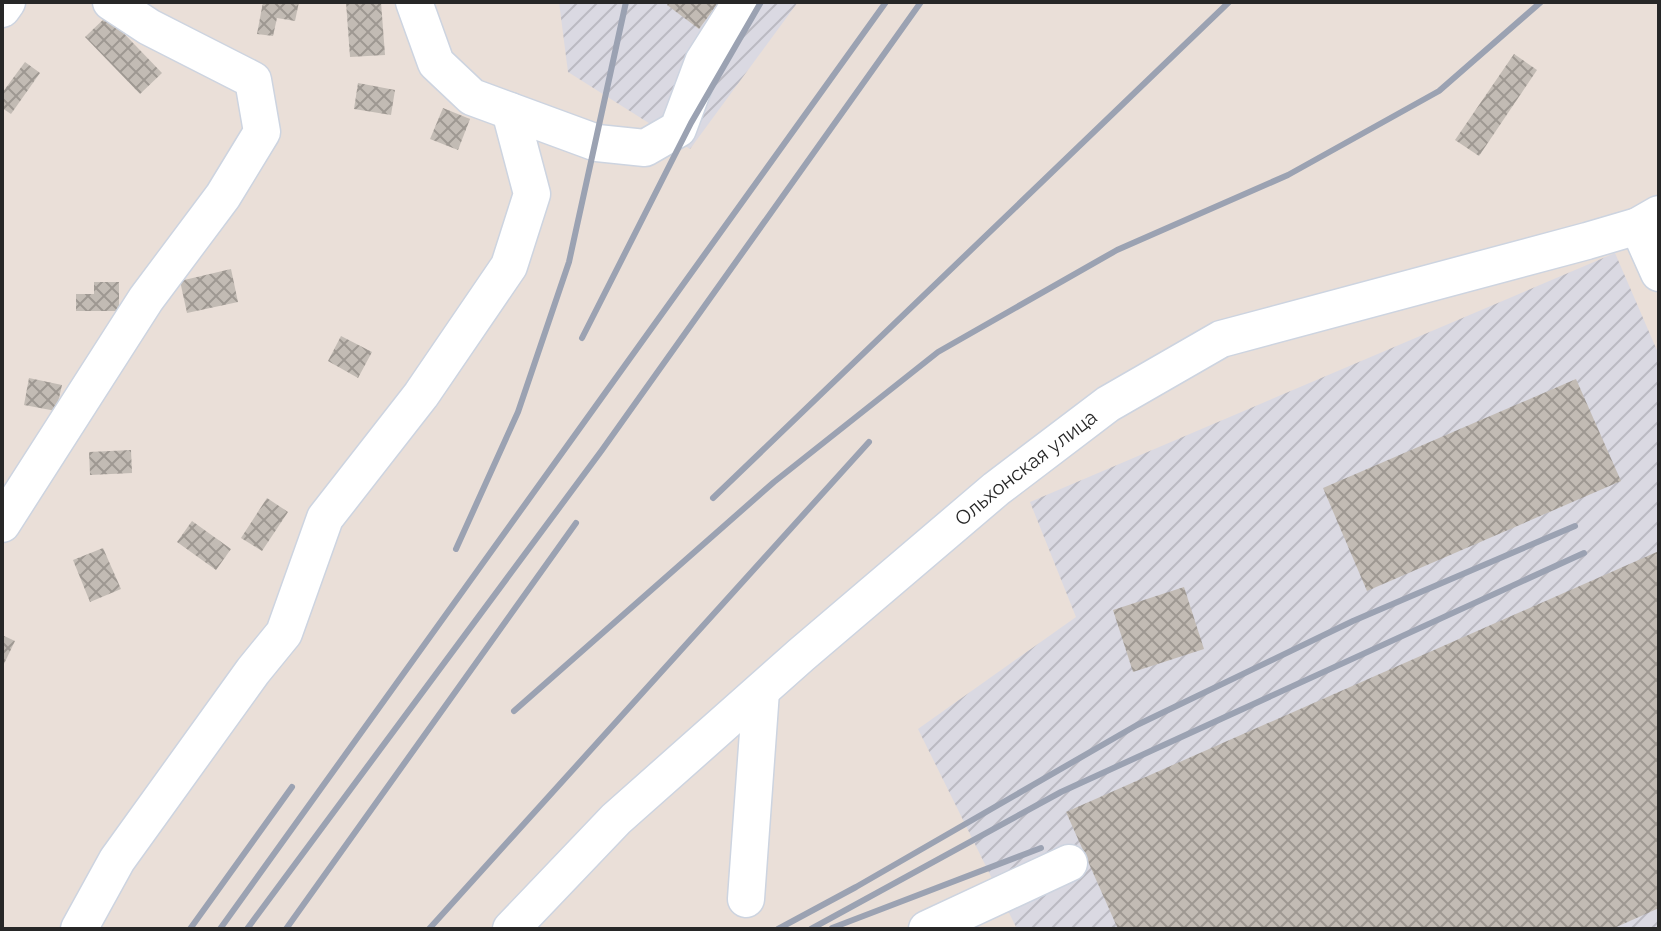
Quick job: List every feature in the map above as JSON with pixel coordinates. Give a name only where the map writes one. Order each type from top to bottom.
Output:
[{"type":"street","points":[[2,9],[7,2]]},
{"type":"street","points":[[2,524],[146,299],[223,196],[262,132],[253,80],[149,27],[111,2]]},
{"type":"street","points":[[414,2],[436,63],[472,97],[597,143],[645,148],[678,129],[703,62],[741,2]]},
{"type":"street","points":[[79,929],[117,860],[253,671],[284,633],[325,518],[421,395],[509,266],[532,194],[510,111]]},
{"type":"street","points":[[1652,225],[1659,273]]},
{"type":"street","name":"Ольхонская улица","points":[[511,929],[616,819],[761,691],[996,489],[1108,404],[1221,339],[1652,225]]},
{"type":"street","points":[[746,899],[761,691]]},
{"type":"street","points":[[927,929],[1069,863]]},
{"type":"shaded area","points":[[559,2],[798,2],[690,149],[568,72]]},
{"type":"shaded area","points":[[1615,253],[1659,355],[1659,929],[1017,929],[918,729],[1076,617],[1030,502]]},
{"type":"building","points":[[263,2],[299,2],[295,21],[277,18],[273,36],[257,34]]},
{"type":"building","points":[[346,2],[381,2],[385,55],[350,57]]},
{"type":"building","points":[[669,2],[719,2],[699,29],[667,5]]},
{"type":"building","points":[[107,16],[162,73],[140,94],[85,37]]},
{"type":"building","points":[[1514,54],[1537,70],[1479,156],[1455,140]]},
{"type":"building","points":[[25,62],[40,73],[11,114],[2,108],[2,93]]},
{"type":"building","points":[[358,83],[395,90],[391,115],[354,109]]},
{"type":"building","points":[[443,108],[470,119],[458,150],[430,139]]},
{"type":"building","points":[[231,269],[238,302],[187,313],[180,281]]},
{"type":"building","points":[[94,282],[119,282],[119,311],[76,311],[76,294],[94,294]]},
{"type":"building","points":[[341,336],[372,352],[358,378],[328,361]]},
{"type":"building","points":[[29,378],[62,385],[56,411],[24,405]]},
{"type":"building","points":[[1576,379],[1621,481],[1367,591],[1323,488]]},
{"type":"building","points":[[131,450],[132,473],[90,475],[89,452]]},
{"type":"building","points":[[267,498],[288,512],[262,551],[241,538]]},
{"type":"building","points":[[192,521],[231,549],[216,570],[177,542]]},
{"type":"building","points":[[103,548],[121,589],[90,602],[73,560]]},
{"type":"building","points":[[1659,551],[1659,908],[1612,929],[1118,929],[1066,812]]},
{"type":"building","points":[[1184,587],[1204,649],[1133,672],[1113,610]]},
{"type":"building","points":[[2,635],[15,641],[2,668]]},
{"type":"railway","points":[[456,549],[518,412],[569,262],[626,2]]},
{"type":"railway","points":[[582,338],[691,123],[761,2]]},
{"type":"railway","points":[[220,929],[886,2]]},
{"type":"railway","points":[[247,929],[602,450],[921,2]]},
{"type":"railway","points":[[713,498],[1229,2]]},
{"type":"railway","points":[[514,711],[774,482],[938,352],[1117,250],[1288,175],[1439,91],[1541,2]]},
{"type":"railway","points":[[429,929],[869,442]]},
{"type":"railway","points":[[286,929],[576,523]]},
{"type":"railway","points":[[778,929],[1137,725],[1353,621],[1575,526]]},
{"type":"railway","points":[[811,929],[1061,792],[1584,553]]},
{"type":"railway","points":[[190,929],[292,787]]},
{"type":"railway","points":[[832,928],[1041,848]]}]
